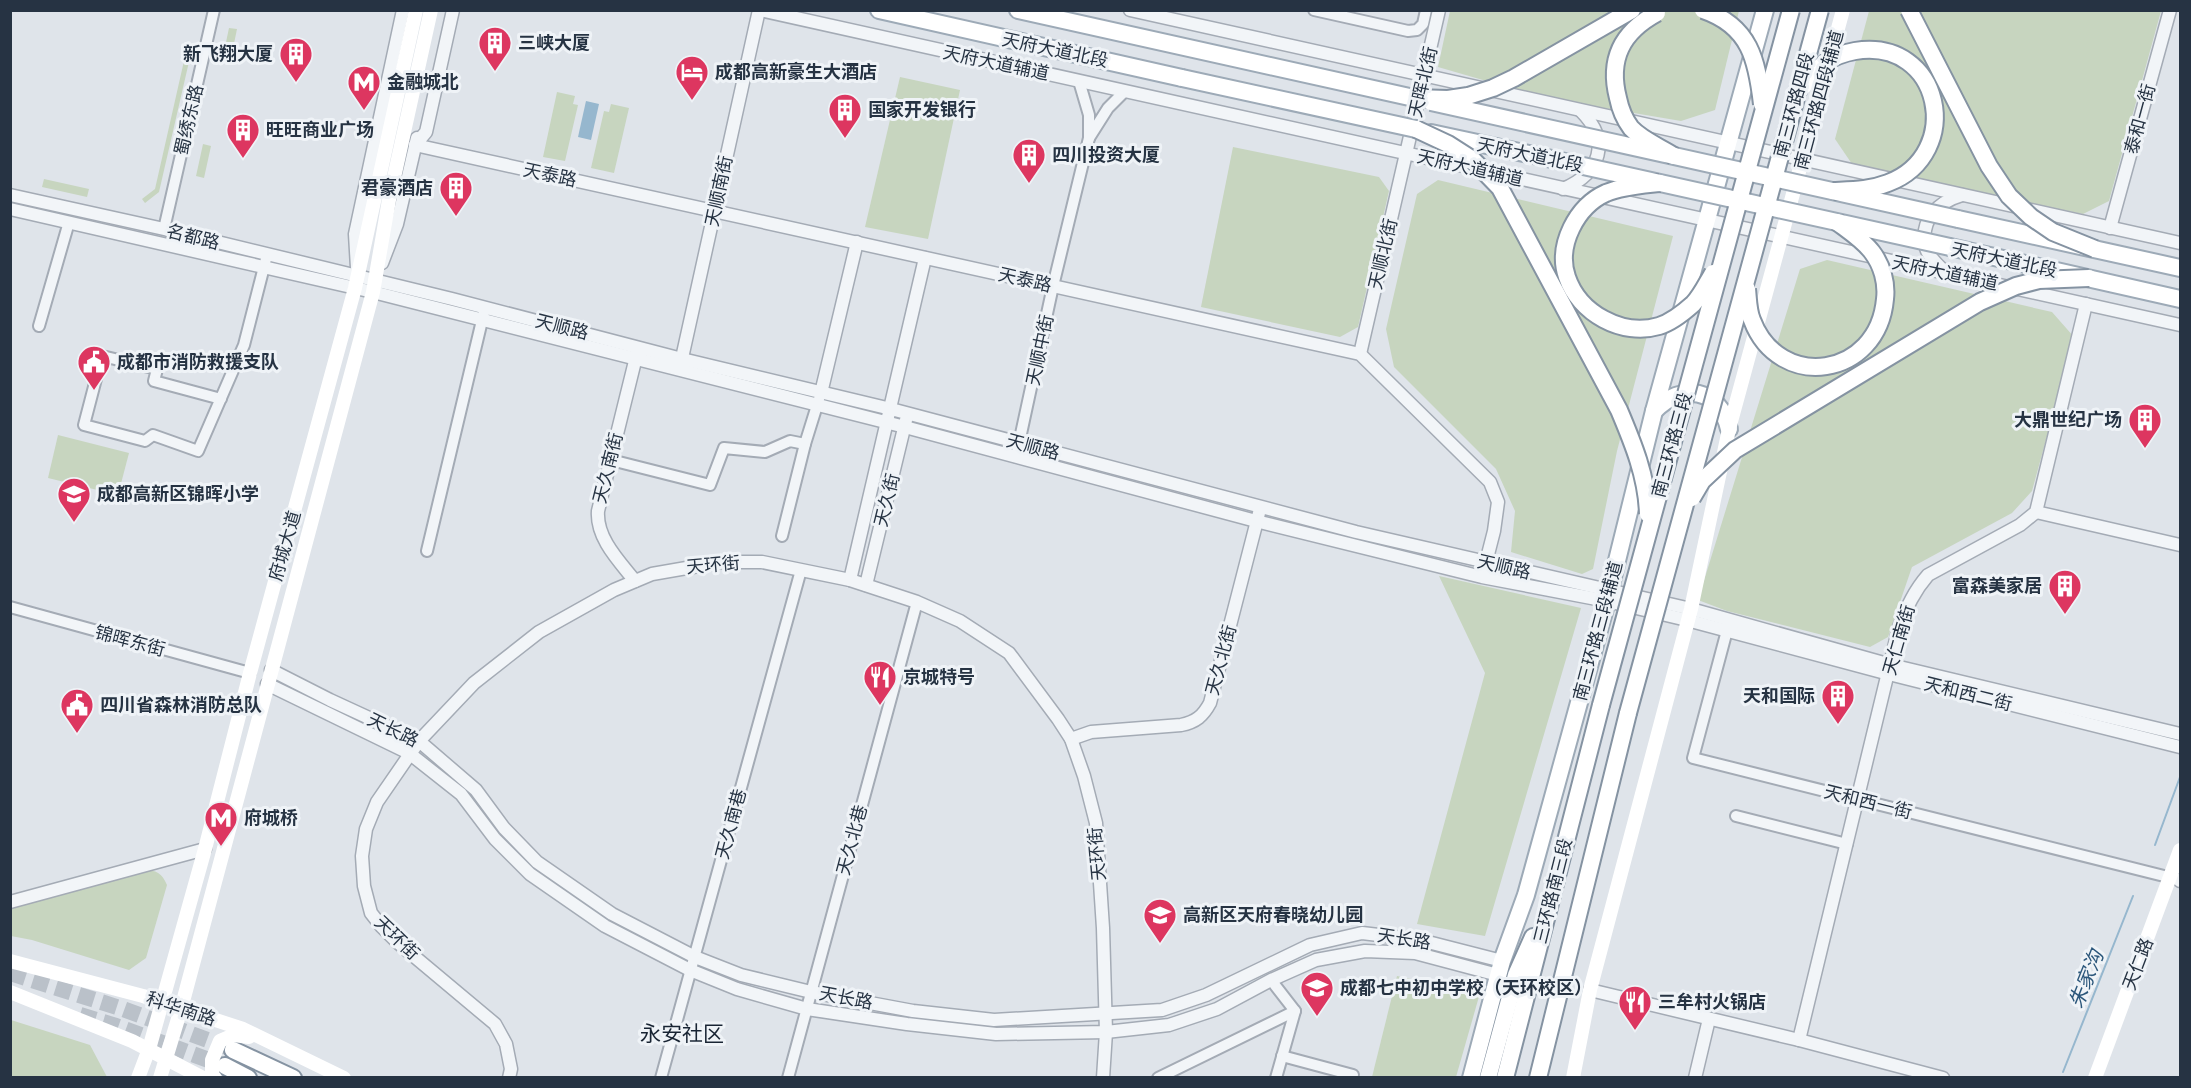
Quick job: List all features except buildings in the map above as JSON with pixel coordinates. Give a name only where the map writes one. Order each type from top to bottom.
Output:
[{"type":"main road","name":"府城大道","points":[[138,1077],[149,1049],[205,849],[356,282],[416,10]]},
{"type":"main road","name":"府城大道","points":[[160,1077],[181,1009],[374,286],[389,200],[431,10]]},
{"type":"main road","name":"天府大道北段","points":[[879,10],[2181,299]]},
{"type":"main road","name":"天府大道北段","points":[[1018,10],[2181,268]]},
{"type":"main road","points":[[1414,98],[1448,99],[1468,96],[1493,88],[1632,10]]},
{"type":"main road","points":[[1668,10],[1639,23],[1623,44],[1616,62],[1614,84],[1620,106],[1631,127],[1674,156]]},
{"type":"main road","points":[[1703,10],[1727,20],[1741,33],[1748,45],[1756,65],[1763,113]]},
{"type":"main road","name":"南三环路三段辅道","points":[[1471,1077],[1500,968],[1526,895],[1608,596],[1654,411],[1765,10]]},
{"type":"main road","name":"南三环路四段","points":[[1743,185],[1791,10]]},
{"type":"main road","name":"南三环路四段","points":[[1768,199],[1820,10]]},
{"type":"main road","name":"南三环路四段辅道","points":[[1781,238],[1843,10]]},
{"type":"main road","points":[[1909,10],[1989,166],[2009,196],[2031,218],[2053,232],[2095,249]]},
{"type":"main road","points":[[1795,100],[1813,72],[1823,63],[1851,52],[1868,49],[1886,51],[1904,58],[1918,70],[1927,83],[1935,102],[1931,139],[1922,157],[1911,169],[1890,183],[1873,188],[1833,191]]},
{"type":"main road","points":[[1416,129],[1448,144],[1473,160],[1500,188],[1618,410],[1630,437],[1647,493],[1648,532]]},
{"type":"main road","points":[[1660,183],[1630,186],[1607,193],[1582,210],[1570,230],[1565,249],[1566,276],[1577,296],[1595,315],[1616,325],[1637,328],[1657,326],[1674,320],[1695,302],[1723,257]]},
{"type":"main road","name":"南三环路三段","points":[[1601,705],[1743,185]]},
{"type":"main road","name":"南三环路三段","points":[[1628,713],[1768,199]]},
{"type":"main road","points":[[1747,278],[1752,320],[1765,342],[1779,356],[1798,364],[1818,368],[1841,363],[1860,352],[1876,334],[1884,312],[1886,292],[1883,273],[1873,252],[1858,237],[1837,222]]},
{"type":"main road","points":[[1574,1077],[1590,990],[1689,615],[1728,429],[1781,238]]},
{"type":"main road","points":[[1682,515],[1702,481],[1735,450],[1980,302],[2016,286],[2039,280],[2089,278]]},
{"type":"main road","points":[[1654,411],[1665,400],[1679,393],[1696,394],[1720,406],[1728,429]]},
{"type":"main road","name":"三环路南三段","points":[[1505,1077],[1601,705]]},
{"type":"main road","name":"三环路南三段","points":[[1538,1077],[1628,713]]},
{"type":"main road","name":"天仁路","points":[[2105,1077],[2178,879],[2181,850]]},
{"type":"main road","name":"天仁路","points":[[2095,1077],[2178,879]]},
{"type":"main road","points":[[1488,1077],[1516,975],[1551,898]]},
{"type":"main road","name":"科华南路","points":[[10,961],[161,1002],[243,1029],[344,1077]]},
{"type":"main road","points":[[10,992],[149,1049],[203,1077]]},
{"type":"main road","points":[[1547,1077],[1552,1024]]},
{"type":"main road","points":[[248,1077],[220,1072],[212,1075],[212,1060],[220,1041],[234,1035],[260,1038]]},
{"type":"main road","points":[[233,1050],[292,1077]]},
{"type":"street","name":"蜀绣东路","points":[[164,229],[213,10]]},
{"type":"street","points":[[356,282],[355,234],[403,10]]},
{"type":"street","points":[[374,286],[397,224],[445,10]]},
{"type":"street","points":[[415,145],[426,132],[453,10]]},
{"type":"street","name":"天府大道辅道","points":[[760,10],[2181,325]]},
{"type":"street","name":"天顺南街","points":[[680,365],[760,10]]},
{"type":"street","points":[[1130,10],[2181,243]]},
{"type":"street","points":[[1314,10],[1408,31],[1417,30],[1423,24],[1426,10]]},
{"type":"street","name":"天晖北街","points":[[1406,153],[1439,10]]},
{"type":"street","name":"泰和一街","points":[[2110,228],[2170,10]]},
{"type":"street","points":[[1078,81],[1089,115],[1089,138]]},
{"type":"street","points":[[1089,138],[1108,108],[1125,91]]},
{"type":"street","points":[[1563,189],[1587,176],[1595,163],[1599,150],[1596,130],[1580,110]]},
{"type":"street","name":"天顺中街","points":[[1016,457],[1053,286],[1089,138]]},
{"type":"street","name":"天泰路","points":[[415,145],[1360,354]]},
{"type":"street","name":"天顺北街","points":[[1360,354],[1406,153]]},
{"type":"street","name":"名都路","points":[[10,195],[164,229],[265,261],[374,286]]},
{"type":"street","points":[[1947,274],[1926,248],[1925,232],[1929,218],[1938,206],[1963,195]]},
{"type":"street","points":[[10,209],[265,261],[244,345],[221,399],[198,451],[153,435],[145,441],[84,425],[102,356],[157,369],[154,381],[221,399]]},
{"type":"street","points":[[39,326],[69,222]]},
{"type":"street","points":[[782,536],[805,444],[821,393],[857,243]]},
{"type":"street","name":"天久街","points":[[850,580],[926,258]]},
{"type":"street","name":"天顺路","points":[[374,286],[637,353],[816,406],[1256,521],[1482,577],[1608,596]]},
{"type":"street","points":[[2086,304],[2036,512],[2181,545]]},
{"type":"street","points":[[427,551],[484,314]]},
{"type":"street","name":"天久南街","points":[[635,581],[601,534],[597,522],[637,353]]},
{"type":"street","points":[[1360,354],[1490,482],[1498,502],[1494,531],[1482,577]]},
{"type":"street","name":"天顺路","points":[[680,365],[891,409],[1356,532],[1689,615]]},
{"type":"street","name":"天久街","points":[[866,585],[908,414]]},
{"type":"street","points":[[611,460],[710,485],[724,448],[765,452],[790,441],[805,444]]},
{"type":"street","name":"天久北街","points":[[1071,739],[1092,732],[1194,722],[1205,713],[1210,703],[1261,506]]},
{"type":"street","name":"天仁南街","points":[[1799,1040],[1899,627],[1908,603],[1917,587],[1928,575],[2020,525],[2036,512]]},
{"type":"street","name":"天环街","points":[[509,1077],[511,1069],[506,1044],[495,1024],[397,942],[371,913],[364,886],[362,856],[366,829],[377,802],[409,753],[474,683],[539,632],[652,574],[721,562],[762,562],[850,580],[917,603],[960,621],[1009,653],[1058,719],[1071,739],[1084,776],[1096,823],[1103,928],[1106,1032],[1103,1077]]},
{"type":"street","name":"天久南巷","points":[[661,1077],[801,570]]},
{"type":"street","name":"天久北巷","points":[[788,1077],[917,603]]},
{"type":"street","name":"锦晖东街","points":[[10,607],[250,674]]},
{"type":"street","name":"天和西二街","points":[[1689,615],[2181,747]]},
{"type":"street","name":"天和西一街","points":[[1728,626],[1693,758],[2178,879]]},
{"type":"street","name":"天和西二街","points":[[1890,670],[2181,734]]},
{"type":"street","name":"天长路","points":[[269,677],[330,700],[419,741],[476,790],[504,828],[537,862],[612,914],[694,957],[741,975],[811,992],[913,1011],[994,1020],[1162,1010],[1206,995],[1310,945],[1362,933],[1420,940],[1500,968]]},
{"type":"street","name":"天长路","points":[[269,677],[409,753],[461,794],[495,839],[530,874],[605,926],[690,970],[737,989],[807,1009],[996,1034],[1106,1032],[1169,1025],[1217,1009],[1271,980],[1316,960],[1365,951],[1415,953],[1500,968]]},
{"type":"street","points":[[1736,816],[1847,844]]},
{"type":"street","points":[[10,902],[205,849]]},
{"type":"street","points":[[1271,980],[1295,1011]]},
{"type":"street","points":[[1590,990],[1943,1077]]},
{"type":"street","points":[[1276,1077],[1295,1011]]},
{"type":"street","points":[[1158,1077],[1295,1011]]},
{"type":"street","points":[[1695,1077],[1709,1019]]},
{"type":"street","points":[[1282,1056],[1353,1075],[1352,1077]]},
{"type":"green space","points":[[1450,11],[1739,11],[1715,110],[1681,121],[1545,98],[1438,67]]},
{"type":"green space","points":[[1869,11],[2161,11],[2109,201],[2083,214],[1940,185],[1852,164],[1835,139]]},
{"type":"green space","points":[[229,28],[237,29],[230,63],[222,61]]},
{"type":"green space","points":[[186,52],[191,53],[159,192],[145,203],[142,199],[155,189]]},
{"type":"green space","points":[[900,77],[960,90],[928,239],[865,227]]},
{"type":"green space","points":[[557,92],[575,96],[573,104],[578,105],[565,161],[543,157]]},
{"type":"green space","points":[[611,104],[629,108],[614,173],[591,168],[604,111],[609,112]]},
{"type":"green space","points":[[203,144],[211,146],[204,178],[196,176]]},
{"type":"green space","points":[[1233,147],[1379,177],[1389,191],[1358,327],[1340,337],[1201,307]]},
{"type":"green space","points":[[44,179],[89,189],[87,197],[42,187]]},
{"type":"green space","points":[[1438,180],[1673,236],[1617,451],[1593,569],[1582,574],[1511,552],[1515,511],[1496,469],[1394,367],[1386,329],[1417,194]]},
{"type":"green space","points":[[1827,260],[2052,312],[2074,337],[2032,491],[2012,513],[1912,567],[1888,637],[1870,647],[1727,611],[1698,600],[1800,269]]},
{"type":"green space","points":[[58,435],[129,453],[118,495],[48,478]]},
{"type":"green space","points":[[1439,576],[1581,608],[1485,936],[1417,924],[1485,673]]},
{"type":"green space","points":[[144,870],[158,873],[167,885],[146,958],[129,970],[32,940],[11,936],[11,906]]},
{"type":"green space","points":[[1397,976],[1480,993],[1456,1077],[1372,1077]]},
{"type":"green space","points":[[11,1020],[90,1045],[107,1077],[11,1077]]},
{"type":"water","points":[[586,101],[599,104],[591,140],[578,137]]},
{"type":"waterway","name":"朱家沟","points":[[2155,845],[2180,777]]},
{"type":"waterway","name":"朱家沟","points":[[2063,1072],[2133,896]]},
{"type":"tunnel","points":[[10,973],[123,1009],[232,1049]]},
{"type":"tunnel","points":[[80,1015],[225,1066]]},
{"type":"place","name":"三峡大厦","points":[[495,72]]},
{"type":"place","name":"新飞翔大厦","points":[[296,83]]},
{"type":"place","name":"成都高新豪生大酒店","points":[[692,101]]},
{"type":"place","name":"金融城北","points":[[364,111]]},
{"type":"place","name":"国家开发银行","points":[[845,139]]},
{"type":"place","name":"旺旺商业广场","points":[[243,159]]},
{"type":"place","name":"四川投资大厦","points":[[1029,184]]},
{"type":"place","name":"君豪酒店","points":[[456,217]]},
{"type":"place","name":"成都市消防救援支队","points":[[94,391]]},
{"type":"place","name":"大鼎世纪广场","points":[[2145,449]]},
{"type":"place","name":"成都高新区锦晖小学","points":[[74,523]]},
{"type":"place","name":"富森美家居","points":[[2065,615]]},
{"type":"place","name":"京城特号","points":[[880,706]]},
{"type":"place","name":"天和国际","points":[[1838,725]]},
{"type":"place","name":"四川省森林消防总队","points":[[77,734]]},
{"type":"place","name":"府城桥","points":[[221,847]]},
{"type":"place","name":"高新区天府春晓幼儿园","points":[[1160,944]]},
{"type":"place","name":"成都七中初中学校（天环校区）","points":[[1317,1017]]},
{"type":"place","name":"三牟村火锅店","points":[[1635,1031]]},
{"type":"district","name":"永安社区","points":[[682,1034]]}]
